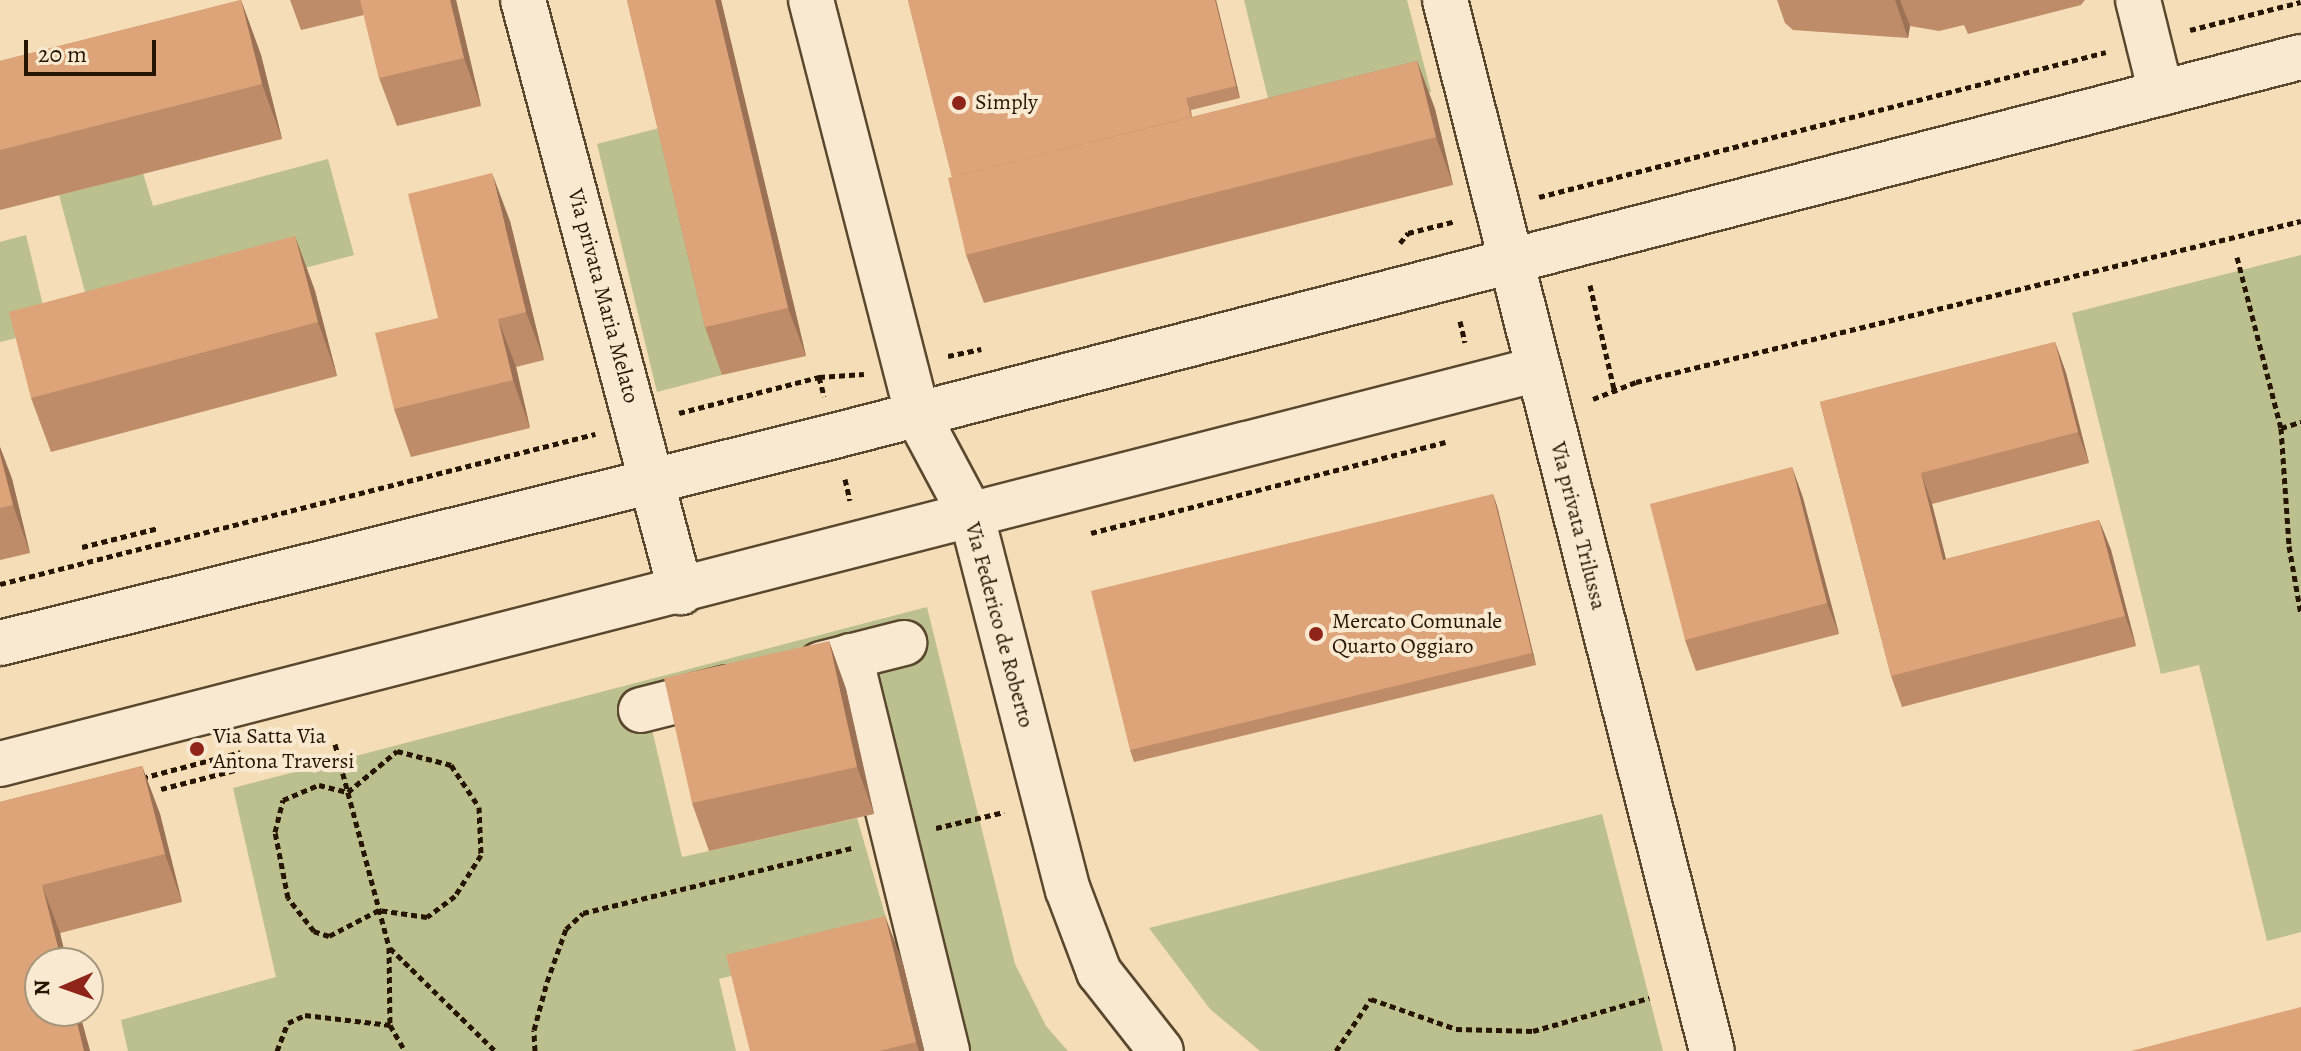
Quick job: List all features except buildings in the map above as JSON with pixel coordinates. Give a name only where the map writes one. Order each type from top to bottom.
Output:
[{"type":"street","name":"Via privata Maria Melato","points":[[523,0],[681,592]]},
{"type":"street","name":"Via Federico de Roberto","points":[[811,0],[917,414],[972,517],[1068,890],[1099,972],[1161,1051]]},
{"type":"street","name":"Via privata Trilussa","points":[[1445,0],[1712,1051]]},
{"type":"street","points":[[2138,0],[2161,93]]},
{"type":"street","points":[[0,643],[917,414],[2301,57]]},
{"type":"street","points":[[0,764],[681,592],[1538,369]]},
{"type":"street","points":[[641,710],[904,643]]},
{"type":"street","points":[[850,656],[947,1051]]},
{"type":"path","points":[[2179,33],[2301,2]]},
{"type":"path","points":[[1566,189],[2118,49]]},
{"type":"path","points":[[1589,280],[1615,393],[1636,382],[2301,221]]},
{"type":"path","points":[[1436,227],[1476,386]]},
{"type":"path","points":[[2237,257],[2281,428],[2289,546],[2301,615]]},
{"type":"path","points":[[667,416],[819,377],[880,372]]},
{"type":"path","points":[[2281,428],[2301,422]]},
{"type":"path","points":[[0,584],[600,433]]},
{"type":"path","points":[[1083,535],[1456,437]]},
{"type":"path","points":[[82,547],[159,528]]},
{"type":"path","points":[[335,744],[389,947],[390,1025],[405,1051]]},
{"type":"path","points":[[397,751],[451,765],[479,807],[481,855],[455,896],[427,917],[379,910],[329,936],[314,931],[288,898],[275,832],[283,800],[319,785],[348,792],[397,751]]},
{"type":"path","points":[[161,789],[275,760]]},
{"type":"path","points":[[535,1051],[534,1030],[547,982],[566,929],[583,913],[1046,801]]},
{"type":"path","points":[[389,947],[495,1051]]},
{"type":"path","points":[[1336,1051],[1371,999],[1456,1029],[1533,1031],[1649,998]]},
{"type":"path","points":[[277,1051],[288,1023],[305,1015],[390,1025]]},
{"type":"green space","points":[[1244,0],[1407,0],[1431,92],[1276,131]]},
{"type":"green space","points":[[663,127],[722,375],[657,392],[597,144]]},
{"type":"green space","points":[[328,159],[354,255],[177,302],[100,348],[59,195],[143,173],[153,206]]},
{"type":"green space","points":[[26,235],[49,330],[0,342],[0,242]]},
{"type":"green space","points":[[2301,255],[2301,932],[2267,941],[2199,665],[2161,674],[2072,313]]},
{"type":"green space","points":[[927,607],[1015,964],[1046,1026],[1068,1051],[966,1051],[871,685],[646,704],[682,857],[857,818],[891,935],[719,979],[736,1051],[128,1051],[121,1020],[276,977],[233,788]]},
{"type":"green space","points":[[1602,814],[1663,1051],[1260,1051],[1210,1009],[1149,928]]},
{"type":"place","name":"Simply","points":[[959,103]]},
{"type":"place","name":"Mercato Comunale Quarto Oggiaro","points":[[1316,634]]},
{"type":"place","name":"Via Satta Via Antona Traversi","points":[[197,749]]}]
